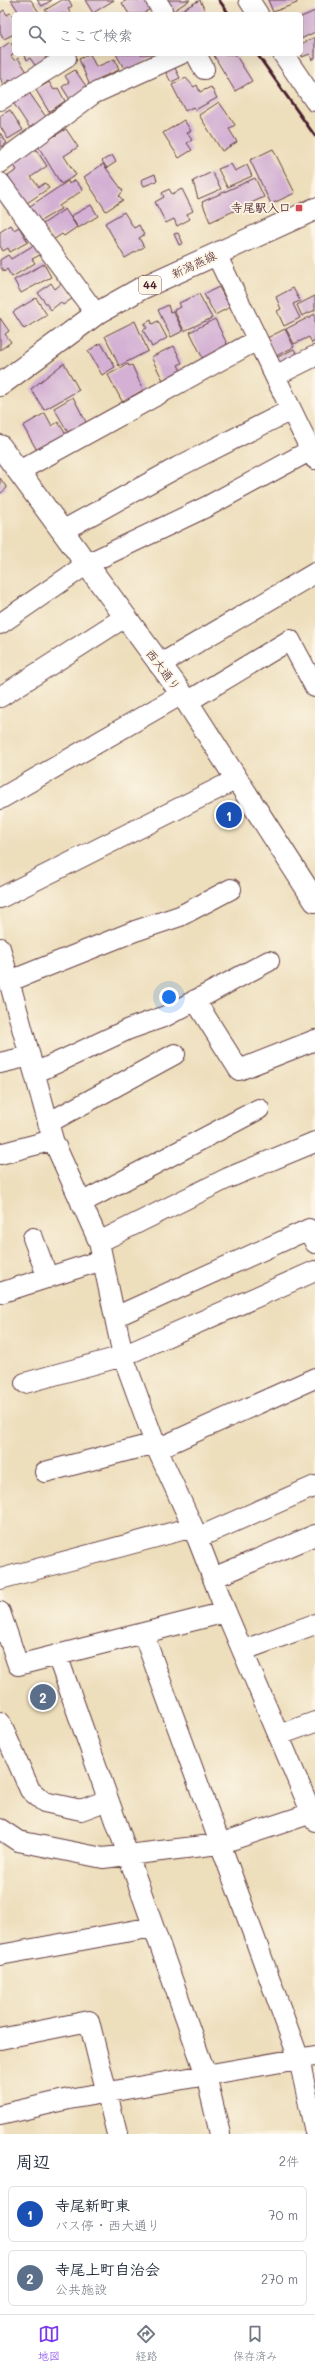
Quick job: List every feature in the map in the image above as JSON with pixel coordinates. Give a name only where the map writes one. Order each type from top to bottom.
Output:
[{"type":"street","points":[[249,0],[257,12]]},
{"type":"street","points":[[0,163],[93,94],[177,56]]},
{"type":"street","points":[[284,56],[315,101]]},
{"type":"street","points":[[0,100],[66,58]]},
{"type":"street","points":[[0,183],[96,314]]},
{"type":"street","name":"新潟燕線","points":[[0,385],[96,314],[142,288],[315,209]]},
{"type":"street","points":[[0,624],[87,564],[313,455],[216,254]]},
{"type":"street","points":[[19,472],[257,340]]},
{"type":"street","points":[[275,376],[315,356]]},
{"type":"street","points":[[62,531],[178,467],[291,410]]},
{"type":"street","name":"西大通り","points":[[0,446],[159,665],[185,698],[314,895]]},
{"type":"street","points":[[159,665],[315,573]]},
{"type":"street","points":[[0,696],[125,617]]},
{"type":"street","points":[[0,799],[290,640],[315,687]]},
{"type":"street","points":[[0,898],[237,779]]},
{"type":"street","points":[[5,973],[180,916],[231,889]]},
{"type":"street","points":[[0,948],[5,973],[33,1065],[51,1132],[101,1251],[123,1356],[156,1446],[195,1533],[226,1612],[244,1650],[314,1816],[219,1844],[103,1858],[18,1841],[0,1828]]},
{"type":"street","points":[[0,1063],[33,1065],[129,1028],[166,1016],[269,961]]},
{"type":"street","points":[[195,1000],[239,1070],[315,1040]]},
{"type":"street","points":[[0,1154],[51,1132],[176,1054]]},
{"type":"street","points":[[81,1203],[259,1110]]},
{"type":"street","points":[[0,1293],[48,1278],[101,1251],[228,1178],[315,1142]]},
{"type":"street","points":[[115,1316],[310,1229],[315,1243]]},
{"type":"street","points":[[33,1238],[48,1278]]},
{"type":"street","points":[[25,1383],[123,1356],[315,1271]]},
{"type":"street","points":[[45,1472],[156,1446],[315,1378]]},
{"type":"street","points":[[0,1579],[195,1533],[315,1486]]},
{"type":"street","points":[[213,1578],[315,1535]]},
{"type":"street","points":[[0,1612],[18,1665],[226,1612]]},
{"type":"street","points":[[244,1650],[315,1624]]},
{"type":"street","points":[[143,1633],[219,1844],[307,2058],[315,2132]]},
{"type":"street","points":[[57,1655],[206,2075],[220,2134]]},
{"type":"street","points":[[0,1722],[30,1790],[44,1802],[81,1810],[108,1800]]},
{"type":"street","points":[[279,1734],[315,1722]]},
{"type":"street","points":[[0,1955],[154,1927]]},
{"type":"street","points":[[0,2039],[89,2021],[117,2134]]},
{"type":"street","points":[[0,2115],[69,2099],[307,2058]]},
{"type":"building","points":[[11,0],[31,0],[39,12],[19,12]]},
{"type":"building","points":[[37,0],[52,0],[42,6]]},
{"type":"building","points":[[62,0],[69,0],[72,6],[68,9],[70,12],[46,12],[45,10]]},
{"type":"building","points":[[85,0],[114,0],[95,12],[92,12]]},
{"type":"building","points":[[127,0],[147,0],[152,8],[145,12],[128,12],[122,3]]},
{"type":"building","points":[[166,0],[190,0],[173,11]]},
{"type":"building","points":[[200,0],[205,11],[203,12],[178,12]]},
{"type":"building","points":[[268,0],[296,0],[297,3],[273,12]]},
{"type":"building","points":[[4,10],[7,15],[10,13],[12,16],[12,35],[4,39],[0,32],[0,13]]},
{"type":"building","points":[[315,11],[315,32],[303,38],[303,16]]},
{"type":"building","points":[[315,37],[315,58],[312,60],[310,54],[302,57],[303,43]]},
{"type":"building","points":[[10,42],[12,45],[11,56],[15,61],[18,58],[27,72],[12,82],[10,80],[4,84],[0,78],[0,49]]},
{"type":"building","points":[[25,56],[44,56],[48,61],[37,68],[30,58],[27,60]]},
{"type":"building","points":[[86,56],[91,56],[96,67],[115,59],[119,70],[100,78],[102,81],[90,86],[79,59]]},
{"type":"building","points":[[117,56],[155,56],[126,72]]},
{"type":"building","points":[[214,56],[236,56],[252,81],[235,91]]},
{"type":"building","points":[[173,64],[180,78],[171,82],[164,69]]},
{"type":"building","points":[[75,70],[88,89],[71,101],[62,87],[69,82],[65,76]]},
{"type":"building","points":[[186,78],[194,87],[197,85],[200,92],[211,87],[217,98],[195,110],[193,107],[185,111],[172,85]]},
{"type":"building","points":[[49,82],[54,90],[58,88],[65,101],[49,112],[36,90]]},
{"type":"building","points":[[28,91],[46,117],[30,128],[12,101]]},
{"type":"building","points":[[219,102],[235,125],[229,129],[237,142],[222,151],[199,115]]},
{"type":"building","points":[[10,110],[23,130],[8,139],[0,126],[0,116]]},
{"type":"building","points":[[184,120],[191,131],[187,133],[192,140],[187,143],[192,150],[179,158],[163,133]]},
{"type":"building","points":[[66,129],[78,147],[64,156],[76,175],[61,184],[38,146]]},
{"type":"building","points":[[0,133],[7,143],[0,148]]},
{"type":"building","points":[[33,145],[47,166],[31,177],[39,187],[45,183],[49,188],[27,203],[8,176],[17,170],[11,160]]},
{"type":"building","points":[[273,149],[295,193],[271,204],[250,160]]},
{"type":"building","points":[[112,155],[116,162],[107,168],[102,161]]},
{"type":"building","points":[[103,164],[123,191],[119,196],[123,200],[106,211],[84,177]]},
{"type":"building","points":[[231,164],[235,171],[247,165],[252,176],[227,187],[218,169]]},
{"type":"building","points":[[212,172],[221,189],[198,199],[193,181]]},
{"type":"building","points":[[155,174],[157,181],[144,186],[141,180]]},
{"type":"building","points":[[255,178],[264,197],[210,222],[202,202]]},
{"type":"building","points":[[75,180],[83,190],[59,206],[61,209],[37,223],[27,208],[68,181],[69,184]]},
{"type":"building","points":[[169,189],[172,194],[182,189],[193,211],[187,214],[190,219],[177,226],[174,219],[166,223],[155,202],[164,197],[162,193]]},
{"type":"building","points":[[91,205],[98,216],[78,228],[71,216]]},
{"type":"building","points":[[65,209],[77,227],[64,236],[62,234],[53,240],[43,224]]},
{"type":"building","points":[[124,212],[134,228],[139,225],[144,235],[139,238],[144,247],[125,258],[105,223]]},
{"type":"building","points":[[11,225],[14,230],[19,227],[28,242],[10,252],[8,248],[3,251],[0,246],[0,232]]},
{"type":"building","points":[[178,233],[183,243],[179,245],[174,234]]},
{"type":"building","points":[[34,245],[40,255],[32,259],[35,263],[12,277],[7,269],[4,272],[0,266],[0,260],[8,255],[11,259]]},
{"type":"building","points":[[44,264],[51,277],[21,293],[14,280]]},
{"type":"building","points":[[51,283],[55,289],[62,283],[73,298],[63,305],[61,302],[51,310],[38,293]]},
{"type":"building","points":[[219,287],[230,307],[215,315],[204,294]]},
{"type":"building","points":[[293,288],[300,301],[293,304],[300,318],[284,326],[277,311],[281,309],[276,297]]},
{"type":"building","points":[[199,294],[212,318],[184,331],[174,310],[181,307],[179,303]]},
{"type":"building","points":[[315,296],[315,310],[302,316],[297,305]]},
{"type":"building","points":[[36,298],[47,315],[24,329],[13,312]]},
{"type":"building","points":[[168,305],[170,312],[173,311],[183,331],[171,337],[158,310]]},
{"type":"building","points":[[315,314],[315,341],[312,343],[309,337],[294,344],[286,329]]},
{"type":"building","points":[[0,318],[9,331],[5,334],[11,342],[0,350]]},
{"type":"building","points":[[215,319],[228,346],[204,361],[190,332]]},
{"type":"building","points":[[151,320],[152,324],[158,321],[167,338],[152,347],[143,330],[147,328],[144,324]]},
{"type":"building","points":[[135,321],[148,351],[119,366],[105,336]]},
{"type":"building","points":[[285,329],[294,347],[276,356],[267,338]]},
{"type":"building","points":[[101,343],[115,367],[102,375],[88,351]]},
{"type":"building","points":[[174,346],[182,363],[178,365],[182,373],[164,382],[151,357]]},
{"type":"building","points":[[294,349],[298,356],[280,365],[276,358]]},
{"type":"building","points":[[64,363],[79,390],[44,410],[31,389]]},
{"type":"building","points":[[128,364],[129,366],[132,365],[143,390],[131,397],[134,401],[123,403],[108,375]]},
{"type":"building","points":[[73,397],[87,424],[70,436],[54,408]]},
{"type":"building","points":[[45,413],[52,426],[58,422],[67,436],[38,452],[23,426]]},
{"type":"building","points":[[0,478],[7,488],[0,494]]},
{"type":"railway","points":[[219,0],[228,12]]},
{"type":"railway","points":[[258,56],[315,136]]},
{"type":"place","name":"寺尾駅入口","points":[[299,208]]},
{"type":"place","name":"寺尾新町東","points":[[229,815]]},
{"type":"place","name":"寺尾上町自治会","points":[[43,1697]]}]
